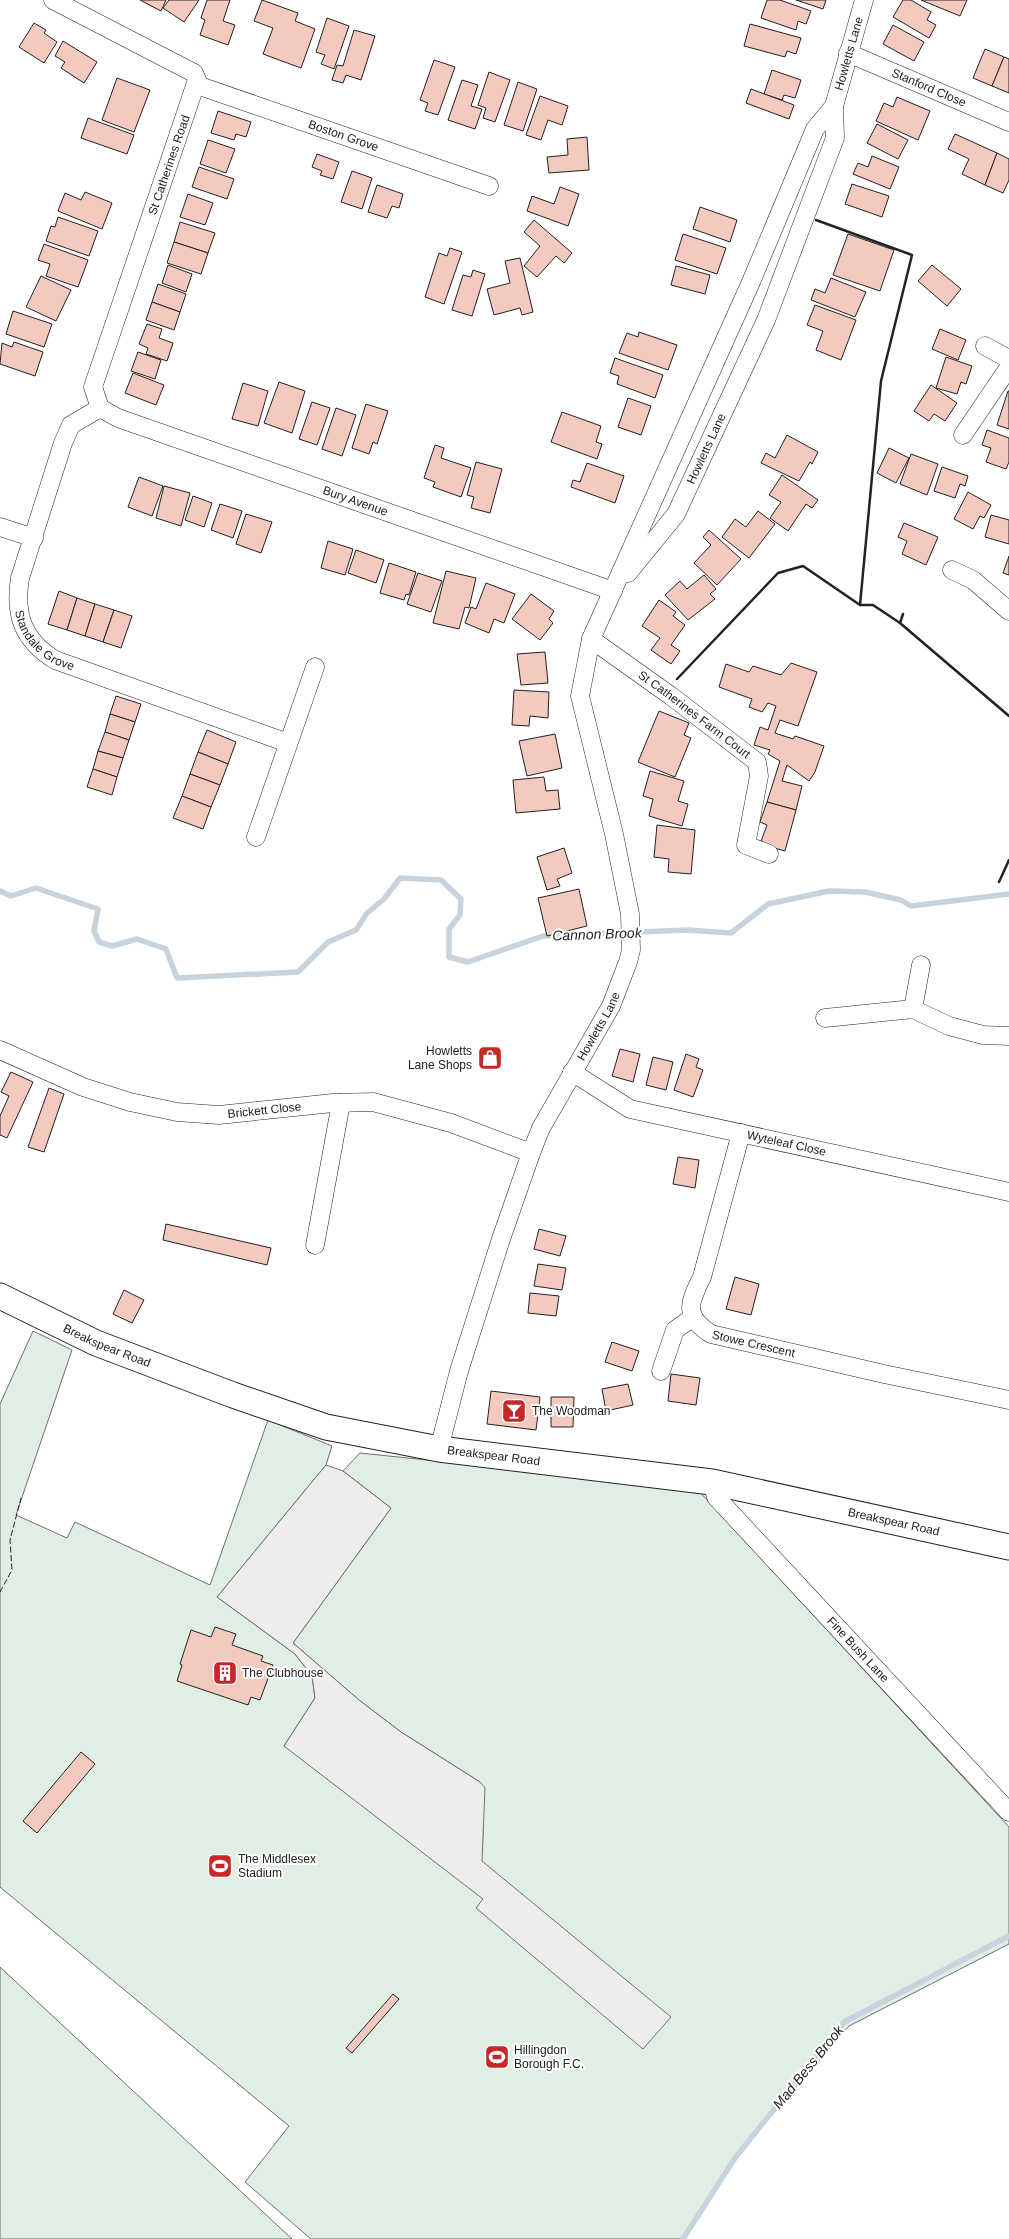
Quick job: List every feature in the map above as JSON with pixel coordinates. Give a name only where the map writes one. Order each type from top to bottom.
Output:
[{"type":"street","points":[[52,0],[194,73],[197,85]]},
{"type":"street","name":"Howletts Lane","points":[[613,591],[676,514],[766,320],[835,138],[834,106],[864,0]]},
{"type":"street","name":"Stanford Close","points":[[848,53],[1009,122]]},
{"type":"street","name":"Boston Grove","points":[[197,85],[489,186]]},
{"type":"street","name":"St Catherines Road","points":[[100,408],[93,387],[197,85]]},
{"type":"street","name":"Howletts Lane","points":[[439,1449],[459,1371],[501,1239],[531,1153],[572,1072],[610,1006],[628,962],[631,946],[630,920],[614,834],[580,696],[591,639],[751,282],[815,129],[834,106]]},
{"type":"street","points":[[751,282],[776,293]]},
{"type":"street","points":[[985,346],[1009,358]]},
{"type":"street","points":[[963,435],[1009,367]]},
{"type":"street","name":"Standale Grove","points":[[100,408],[71,425],[62,443],[20,578],[17,597],[18,612],[26,631],[39,650],[55,660],[288,743]]},
{"type":"street","name":"Bury Avenue","points":[[100,408],[118,418],[613,591]]},
{"type":"street","points":[[0,528],[34,538]]},
{"type":"street","points":[[952,570],[973,580],[1009,611]]},
{"type":"street","name":"St Catherines Farm Court","points":[[591,639],[671,696],[757,762],[759,776],[746,845],[769,854]]},
{"type":"street","points":[[256,837],[315,667]]},
{"type":"street","points":[[913,1009],[921,965]]},
{"type":"street","points":[[825,1018],[913,1009],[948,1026],[983,1035],[1009,1036]]},
{"type":"street","name":"Brickett Close","points":[[0,1050],[83,1086],[130,1102],[176,1112],[219,1115],[340,1103],[373,1102],[450,1123],[531,1153]]},
{"type":"street","name":"Wyteleaf Close","points":[[572,1072],[630,1109],[1009,1192]]},
{"type":"street","points":[[314,1245],[340,1103]]},
{"type":"street","points":[[660,1371],[675,1330],[692,1318],[691,1299],[702,1277],[741,1133]]},
{"type":"street","name":"Breakspear Road","points":[[0,1296],[96,1343],[233,1395],[326,1427],[439,1449],[712,1482],[1009,1547]]},
{"type":"street","name":"Stowe Crescent","points":[[692,1318],[698,1326],[711,1334],[884,1374],[1009,1400]]},
{"type":"street","name":"Fine Bush Lane","points":[[712,1482],[716,1497],[1009,1812]]},
{"type":"green space","points":[[33,1331],[72,1350],[16,1515],[67,1538],[75,1522],[210,1585],[268,1420],[332,1446],[326,1465],[217,1597],[295,1654],[312,1676],[315,1698],[284,1746],[481,1861],[483,1833],[480,1782],[401,1732],[359,1700],[293,1643],[391,1508],[343,1471],[360,1453],[696,1488],[1009,1827],[1009,1944],[849,2026],[741,2149],[681,2239],[311,2239],[245,2182],[289,2126],[0,1887],[0,1404]]},
{"type":"green space","points":[[0,1967],[292,2239],[0,2239]]},
{"type":"shaded area","points":[[326,1465],[343,1471],[391,1508],[293,1643],[359,1700],[401,1732],[480,1782],[485,1788],[482,1861],[671,2017],[643,2049],[476,1908],[483,1899],[284,1746],[315,1698],[312,1676],[295,1654],[217,1597]]},
{"type":"building","points":[[140,0],[166,0],[161,11]]},
{"type":"building","points":[[169,0],[199,0],[184,22],[163,8]]},
{"type":"building","points":[[207,0],[230,0],[223,21],[235,25],[228,45],[200,35],[205,20],[201,18]]},
{"type":"building","points":[[262,0],[298,13],[295,21],[315,29],[301,68],[263,54],[273,28],[254,21]]},
{"type":"building","points":[[767,0],[780,0],[811,11],[806,24],[798,21],[796,30],[761,18]]},
{"type":"building","points":[[796,0],[826,0],[823,9]]},
{"type":"building","points":[[903,0],[911,0],[931,12],[927,20],[936,25],[929,38],[893,17]]},
{"type":"building","points":[[921,0],[967,0],[960,16]]},
{"type":"building","points":[[327,18],[349,26],[334,69],[321,64],[325,55],[316,52]]},
{"type":"building","points":[[34,23],[46,30],[44,33],[57,42],[44,63],[19,47]]},
{"type":"building","points":[[750,24],[801,38],[796,54],[787,51],[785,57],[744,46]]},
{"type":"building","points":[[893,25],[924,42],[914,61],[883,44]]},
{"type":"building","points":[[354,30],[375,36],[361,80],[346,75],[343,83],[332,80],[337,65],[343,66]]},
{"type":"building","points":[[63,41],[97,62],[84,83],[61,68],[65,62],[55,56]]},
{"type":"building","points":[[985,49],[1004,57],[992,86],[973,78]]},
{"type":"building","points":[[1004,57],[1009,59],[1009,93],[992,86]]},
{"type":"building","points":[[434,60],[455,67],[438,115],[425,111],[428,103],[420,100]]},
{"type":"building","points":[[772,70],[801,80],[795,98],[784,95],[782,100],[764,94]]},
{"type":"building","points":[[489,72],[510,80],[495,122],[483,118],[486,108],[478,105]]},
{"type":"building","points":[[117,78],[150,90],[134,132],[102,120]]},
{"type":"building","points":[[462,80],[478,85],[471,106],[482,109],[475,129],[448,120]]},
{"type":"building","points":[[518,82],[537,89],[523,131],[504,125]]},
{"type":"building","points":[[751,89],[794,105],[789,119],[746,103]]},
{"type":"building","points":[[540,96],[568,106],[562,125],[548,120],[541,140],[526,135]]},
{"type":"building","points":[[897,97],[930,111],[918,140],[876,121],[884,103],[893,107]]},
{"type":"building","points":[[218,111],[251,122],[246,137],[236,134],[234,140],[211,133]]},
{"type":"building","points":[[88,118],[134,135],[127,154],[81,138]]},
{"type":"building","points":[[877,124],[908,140],[898,159],[867,143]]},
{"type":"building","points":[[955,134],[997,153],[985,185],[962,174],[969,159],[948,149]]},
{"type":"building","points":[[587,137],[589,170],[549,173],[547,157],[568,155],[567,139]]},
{"type":"building","points":[[208,140],[235,149],[226,173],[200,164]]},
{"type":"building","points":[[997,153],[1009,159],[1009,180],[1003,193],[985,185]]},
{"type":"building","points":[[317,154],[339,162],[333,179],[320,175],[322,171],[312,167]]},
{"type":"building","points":[[872,156],[899,167],[890,189],[853,174],[858,163],[868,167]]},
{"type":"building","points":[[199,167],[234,179],[227,199],[192,187]]},
{"type":"building","points":[[352,171],[372,178],[362,209],[341,202]]},
{"type":"building","points":[[852,184],[889,196],[882,217],[845,204]]},
{"type":"building","points":[[377,185],[403,194],[399,208],[392,206],[387,218],[368,212]]},
{"type":"building","points":[[560,187],[579,194],[568,226],[527,211],[532,196],[554,204]]},
{"type":"building","points":[[85,192],[112,203],[102,229],[58,211],[65,193],[81,200]]},
{"type":"building","points":[[188,194],[213,203],[205,225],[180,217]]},
{"type":"building","points":[[700,207],[737,220],[730,242],[693,229]]},
{"type":"building","points":[[58,217],[98,231],[89,256],[46,241],[51,226],[55,227]]},
{"type":"building","points":[[534,220],[572,253],[564,263],[556,256],[537,277],[524,266],[540,246],[524,232]]},
{"type":"building","points":[[180,222],[215,233],[208,253],[174,242]]},
{"type":"building","points":[[683,234],[726,248],[717,274],[675,260]]},
{"type":"building","points":[[848,234],[894,250],[880,291],[833,275]]},
{"type":"building","points":[[174,242],[208,253],[201,274],[167,263]]},
{"type":"building","points":[[44,244],[88,260],[78,287],[46,276],[50,264],[38,260]]},
{"type":"building","points":[[450,248],[462,252],[444,304],[425,297],[439,253],[447,256]]},
{"type":"building","points":[[520,258],[533,312],[522,315],[520,308],[494,315],[487,289],[510,283],[505,261]]},
{"type":"building","points":[[168,265],[192,274],[186,292],[162,283]]},
{"type":"building","points":[[932,265],[961,289],[947,306],[918,281]]},
{"type":"building","points":[[676,266],[710,275],[705,294],[671,285]]},
{"type":"building","points":[[473,270],[485,274],[472,316],[452,310],[463,275],[471,277]]},
{"type":"building","points":[[41,276],[71,290],[56,321],[26,307]]},
{"type":"building","points":[[831,278],[866,292],[855,317],[811,300],[815,289],[825,293]]},
{"type":"building","points":[[158,284],[186,294],[180,312],[152,302]]},
{"type":"building","points":[[152,302],[180,312],[174,330],[146,320]]},
{"type":"building","points":[[815,305],[856,320],[841,360],[816,350],[823,331],[807,325]]},
{"type":"building","points":[[13,311],[52,324],[44,347],[6,334]]},
{"type":"building","points":[[147,324],[162,329],[159,338],[173,343],[167,361],[146,354],[148,348],[139,344]]},
{"type":"building","points":[[940,329],[966,340],[958,360],[932,349]]},
{"type":"building","points":[[639,332],[677,345],[668,370],[619,353],[627,333],[638,337]]},
{"type":"building","points":[[14,342],[43,352],[35,376],[0,364],[2,343],[12,347]]},
{"type":"building","points":[[138,352],[161,360],[155,379],[131,371]]},
{"type":"building","points":[[946,357],[972,366],[966,384],[961,382],[957,394],[936,388]]},
{"type":"building","points":[[615,358],[663,375],[655,398],[617,384],[619,376],[610,373]]},
{"type":"building","points":[[133,373],[164,385],[156,405],[125,393]]},
{"type":"building","points":[[279,382],[305,391],[292,433],[264,423]]},
{"type":"building","points":[[243,383],[268,391],[258,426],[232,419]]},
{"type":"building","points":[[931,385],[957,403],[945,421],[934,414],[929,421],[914,411]]},
{"type":"building","points":[[1009,391],[1009,429],[997,425]]},
{"type":"building","points":[[628,398],[651,406],[641,435],[618,427]]},
{"type":"building","points":[[312,402],[330,408],[317,445],[299,439]]},
{"type":"building","points":[[366,404],[388,411],[377,444],[373,442],[369,454],[352,448]]},
{"type":"building","points":[[336,408],[356,415],[342,456],[322,449]]},
{"type":"building","points":[[562,412],[601,426],[596,442],[602,444],[597,459],[551,442]]},
{"type":"building","points":[[987,430],[1009,438],[1009,462],[1006,469],[986,462],[991,448],[982,445]]},
{"type":"building","points":[[787,435],[818,452],[812,464],[810,462],[799,481],[761,463],[766,453],[775,458]]},
{"type":"building","points":[[435,445],[444,448],[441,458],[471,468],[461,497],[433,487],[435,482],[424,478]]},
{"type":"building","points":[[889,448],[909,458],[896,483],[877,473]]},
{"type":"building","points":[[911,454],[938,464],[927,495],[900,484]]},
{"type":"building","points":[[476,462],[502,469],[490,513],[471,508],[474,497],[467,495]]},
{"type":"building","points":[[587,463],[624,476],[615,503],[571,487],[573,480],[580,482]]},
{"type":"building","points":[[942,467],[968,476],[965,486],[960,484],[955,498],[934,491]]},
{"type":"building","points":[[782,475],[818,500],[812,508],[806,504],[788,531],[770,518],[781,502],[769,495]]},
{"type":"building","points":[[139,477],[163,486],[152,516],[128,507]]},
{"type":"building","points":[[164,486],[190,493],[181,526],[156,518]]},
{"type":"building","points":[[968,492],[991,505],[984,518],[980,516],[973,529],[954,519]]},
{"type":"building","points":[[193,496],[212,503],[204,527],[185,520]]},
{"type":"building","points":[[220,504],[242,511],[233,538],[211,530]]},
{"type":"building","points":[[758,511],[775,524],[749,558],[722,537],[735,519],[746,527]]},
{"type":"building","points":[[246,514],[272,522],[261,553],[236,544]]},
{"type":"building","points":[[991,515],[1009,520],[1009,544],[985,537]]},
{"type":"building","points":[[904,523],[938,537],[926,565],[902,554],[907,541],[898,537]]},
{"type":"building","points":[[709,530],[741,559],[717,585],[694,563],[711,545],[703,537]]},
{"type":"building","points":[[328,541],[353,549],[345,575],[321,568]]},
{"type":"building","points":[[356,550],[384,560],[376,583],[348,573]]},
{"type":"building","points":[[1009,556],[1009,575],[1003,573]]},
{"type":"building","points":[[389,563],[416,572],[409,595],[406,594],[404,600],[380,593]]},
{"type":"building","points":[[446,571],[476,578],[469,608],[465,607],[459,629],[433,623]]},
{"type":"building","points":[[418,573],[442,581],[431,612],[407,604]]},
{"type":"building","points":[[704,575],[716,589],[710,594],[715,599],[688,620],[665,595],[680,581],[687,589]]},
{"type":"building","points":[[486,583],[515,594],[504,623],[494,619],[489,633],[465,623],[471,607],[476,609]]},
{"type":"building","points":[[59,591],[77,598],[67,630],[48,624]]},
{"type":"building","points":[[531,594],[554,611],[549,619],[553,623],[540,640],[512,619]]},
{"type":"building","points":[[77,598],[95,604],[85,636],[67,630]]},
{"type":"building","points":[[659,600],[676,612],[673,616],[685,625],[671,645],[680,651],[671,664],[651,650],[660,638],[642,626]]},
{"type":"building","points":[[95,604],[114,610],[103,642],[85,636]]},
{"type":"building","points":[[114,610],[132,616],[121,648],[103,642]]},
{"type":"building","points":[[545,652],[548,683],[521,685],[517,654]]},
{"type":"building","points":[[791,663],[817,672],[798,726],[780,720],[775,733],[793,739],[795,736],[824,746],[815,772],[809,781],[787,765],[782,781],[802,786],[796,810],[767,802],[780,761],[768,754],[770,750],[754,745],[760,727],[768,730],[776,706],[768,703],[762,712],[749,707],[752,699],[719,687],[726,664],[749,672],[753,666],[781,675]]},
{"type":"building","points":[[514,690],[549,692],[548,718],[530,716],[529,726],[512,725]]},
{"type":"building","points":[[116,696],[141,704],[135,722],[110,714]]},
{"type":"building","points":[[659,711],[689,723],[684,735],[691,738],[675,777],[638,762]]},
{"type":"building","points":[[110,714],[135,722],[129,740],[105,732]]},
{"type":"building","points":[[207,730],[236,742],[228,764],[198,752]]},
{"type":"building","points":[[105,732],[129,740],[123,758],[98,751]]},
{"type":"building","points":[[555,734],[562,768],[527,776],[519,741]]},
{"type":"building","points":[[98,751],[123,758],[117,777],[93,769]]},
{"type":"building","points":[[198,752],[228,764],[220,785],[190,774]]},
{"type":"building","points":[[93,769],[117,777],[112,795],[87,787]]},
{"type":"building","points":[[650,771],[684,781],[678,801],[688,804],[682,826],[649,816],[653,799],[643,796]]},
{"type":"building","points":[[190,774],[220,785],[211,807],[182,796]]},
{"type":"building","points":[[544,777],[546,791],[558,790],[560,809],[516,813],[513,780]]},
{"type":"building","points":[[182,796],[211,807],[203,829],[173,818]]},
{"type":"building","points":[[767,802],[796,810],[785,851],[760,844],[767,825],[760,822]]},
{"type":"building","points":[[657,825],[695,830],[691,874],[668,872],[669,859],[654,857]]},
{"type":"building","points":[[564,848],[572,873],[557,879],[560,886],[547,890],[537,857]]},
{"type":"building","points":[[579,889],[587,926],[547,936],[538,898]]},
{"type":"building","points":[[620,1049],[640,1054],[633,1082],[612,1076]]},
{"type":"building","points":[[686,1054],[699,1059],[696,1067],[703,1070],[693,1097],[674,1090]]},
{"type":"building","points":[[653,1057],[673,1062],[666,1090],[646,1085]]},
{"type":"building","points":[[11,1072],[33,1082],[7,1138],[0,1135],[0,1116],[9,1096],[1,1092]]},
{"type":"building","points":[[49,1088],[64,1094],[44,1152],[28,1147]]},
{"type":"building","points":[[678,1157],[699,1160],[695,1188],[673,1184]]},
{"type":"building","points":[[166,1224],[271,1248],[267,1265],[163,1240]]},
{"type":"building","points":[[539,1229],[566,1236],[560,1256],[534,1249]]},
{"type":"building","points":[[538,1264],[566,1268],[562,1290],[534,1286]]},
{"type":"building","points":[[735,1277],[759,1284],[751,1315],[726,1309]]},
{"type":"building","points":[[124,1290],[144,1300],[132,1323],[113,1314]]},
{"type":"building","points":[[530,1293],[559,1296],[556,1316],[528,1313]]},
{"type":"building","points":[[612,1342],[639,1351],[632,1371],[605,1362]]},
{"type":"building","points":[[671,1374],[700,1378],[696,1405],[668,1401]]},
{"type":"building","points":[[628,1384],[633,1405],[606,1411],[602,1389]]},
{"type":"building","name":"The Woodman","points":[[491,1391],[540,1397],[536,1430],[487,1424]]},
{"type":"building","points":[[551,1397],[574,1397],[573,1427],[551,1427]]},
{"type":"building","name":"The Clubhouse","points":[[215,1627],[236,1634],[232,1645],[263,1656],[261,1661],[273,1665],[260,1700],[251,1697],[248,1705],[177,1681],[182,1665],[180,1664],[191,1630],[211,1637]]},
{"type":"building","points":[[81,1752],[95,1764],[37,1833],[23,1821]]},
{"type":"building","points":[[393,1994],[399,1999],[352,2053],[346,2048]]},
{"type":"waterway","name":"Cannon Brook","points":[[0,891],[11,896],[36,888],[98,909],[94,931],[99,942],[112,946],[137,939],[166,949],[177,978],[298,972],[328,942],[356,930],[367,913],[384,899],[400,878],[441,880],[461,899],[460,915],[449,929],[449,957],[468,962],[543,936],[687,930],[731,933],[768,904],[829,891],[865,892],[901,900],[911,906],[1009,894]]},
{"type":"waterway","name":"Mad Bess Brook","points":[[683,2239],[735,2158],[844,2022],[1009,1936]]},
{"type":"fence","points":[[0,1592],[12,1570],[10,1540],[21,1498]]},
{"type":"wall","points":[[677,679],[778,573],[803,566],[860,605],[881,381],[912,255],[816,220]]},
{"type":"wall","points":[[860,605],[873,605],[900,623]]},
{"type":"wall","points":[[903,614],[900,623],[1009,716]]},
{"type":"wall","points":[[999,882],[1009,860]]},
{"type":"place","name":"Howletts Lane Shops","points":[[490,1058]]},
{"type":"place","name":"The Woodman","points":[[514,1411]]},
{"type":"place","name":"The Clubhouse","points":[[225,1673]]},
{"type":"place","name":"The Middlesex Stadium","points":[[220,1866]]},
{"type":"place","name":"Hillingdon Borough F.C.","points":[[497,2057]]}]
